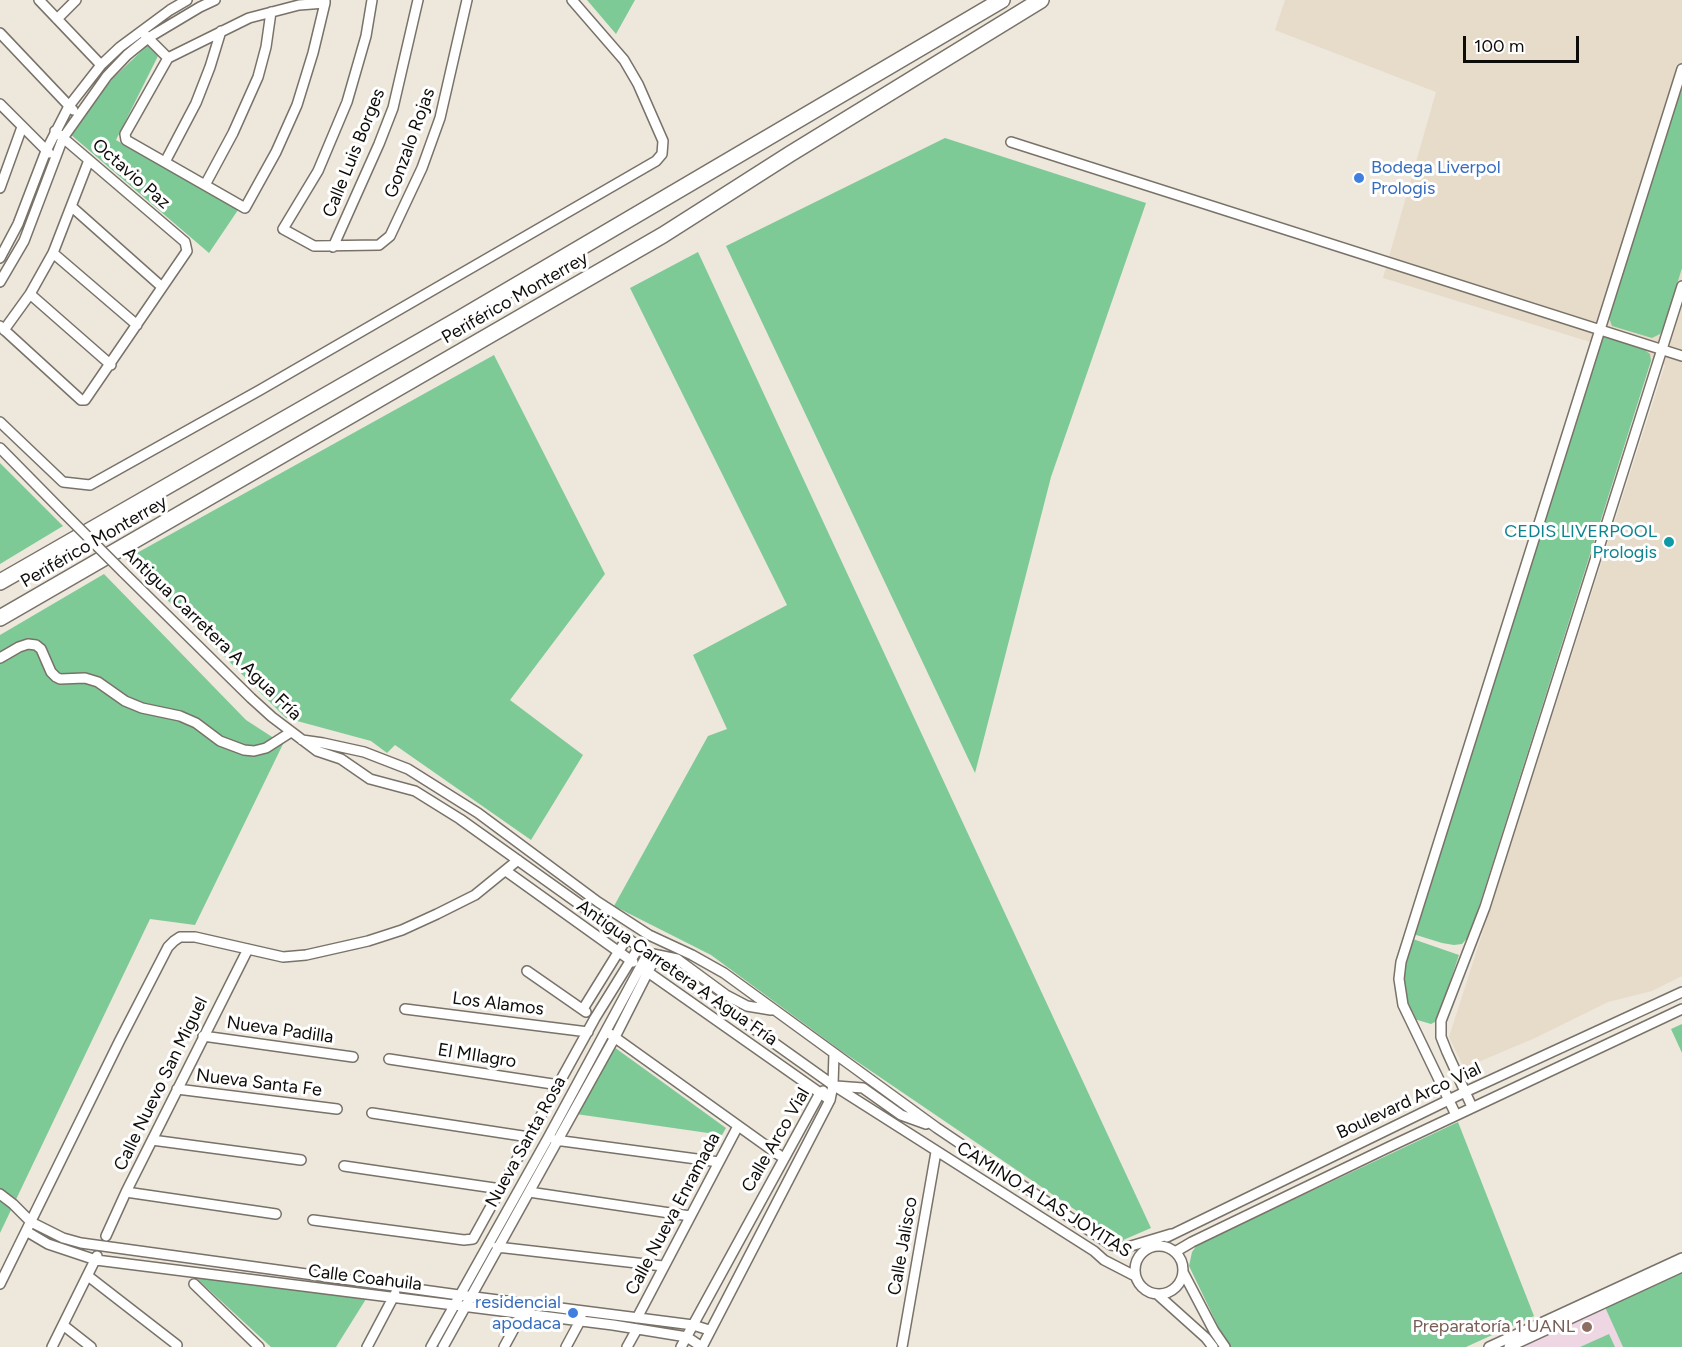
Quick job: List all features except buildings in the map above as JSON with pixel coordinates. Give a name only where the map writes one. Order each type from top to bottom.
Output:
[{"type":"highway","name":"Periférico Monterrey","points":[[0,582],[459,319],[1002,0]]},
{"type":"highway","name":"Periférico Monterrey","points":[[0,618],[663,235],[1041,0]]},
{"type":"street","points":[[39,0],[101,65]]},
{"type":"street","points":[[57,19],[76,0]]},
{"type":"street","points":[[2,276],[24,241],[63,138],[79,114],[107,76],[145,34],[170,10],[187,0]]},
{"type":"street","points":[[0,258],[18,224],[55,131],[69,106],[101,65],[145,34],[215,0]]},
{"type":"street","name":"Gonzalo Rojas","points":[[372,0],[366,36],[347,102],[318,171],[284,229],[314,246],[379,244],[390,236],[422,168],[440,118],[467,0]]},
{"type":"street","name":"Calle Luis Borges","points":[[333,247],[380,144],[393,108],[417,0]]},
{"type":"street","points":[[0,422],[63,482],[90,485],[260,390],[656,161],[662,154],[663,141],[638,84],[624,60],[572,0]]},
{"type":"street","points":[[325,1],[297,105],[276,152],[245,208],[127,141],[125,134],[168,58],[249,18],[325,1]]},
{"type":"street","points":[[205,185],[233,133],[258,77],[266,47],[271,12]]},
{"type":"street","points":[[165,162],[195,103],[210,67],[221,31]]},
{"type":"street","points":[[0,33],[79,114]]},
{"type":"street","points":[[145,34],[168,58]]},
{"type":"street","points":[[1456,1115],[1403,1005],[1399,979],[1401,962],[1682,69]]},
{"type":"street","points":[[0,104],[56,158]]},
{"type":"street","points":[[0,188],[22,127]]},
{"type":"street","name":"Octavio Paz","points":[[55,131],[185,242],[186,254],[162,287]]},
{"type":"street","points":[[1011,142],[1682,356]]},
{"type":"street","points":[[72,207],[162,287],[111,365],[88,397],[81,400],[2,328],[30,294],[53,253],[89,160]]},
{"type":"street","points":[[53,253],[137,325]]},
{"type":"street","points":[[1472,1107],[1442,1036],[1441,1021],[1485,907],[1682,286]]},
{"type":"street","points":[[30,294],[111,365]]},
{"type":"street","name":"Antigua Carretera A Agua Fría","points":[[0,448],[251,698],[291,732],[317,751],[341,759],[370,779],[415,791],[518,860],[833,1085]]},
{"type":"street","points":[[0,658],[19,646],[36,645],[41,649],[51,672],[56,677],[60,679],[85,678],[99,682],[125,701],[142,708],[188,719],[220,741],[244,750],[254,751],[266,748],[291,732]]},
{"type":"street","name":"Antigua Carretera A Agua Fría","points":[[302,740],[346,748],[408,769],[478,813],[598,902],[649,935],[724,973],[937,1128]]},
{"type":"street","points":[[0,1284],[168,947],[180,937],[188,936],[283,957],[294,957],[368,941],[402,930],[455,906],[475,895],[518,860]]},
{"type":"street","name":"Antigua Carretera A Agua Fría","points":[[506,871],[830,1100]]},
{"type":"street","points":[[583,1010],[620,953],[627,938]]},
{"type":"street","points":[[313,1220],[465,1240],[473,1239],[595,1018],[639,947]]},
{"type":"street","name":"Calle Nuevo San Miguel","points":[[106,1236],[248,949]]},
{"type":"street","points":[[651,955],[677,959],[747,1006],[775,1011]]},
{"type":"street","name":"Nueva Santa Rosa","points":[[431,1347],[459,1295],[615,1037],[651,955]]},
{"type":"street","name":"Nueva Santa Rosa","points":[[443,1347],[529,1192],[606,1031],[644,969]]},
{"type":"street","points":[[527,971],[595,1018]]},
{"type":"street","name":"Boulevard Arco Vial","points":[[1154,1246],[1171,1234],[1466,1092],[1682,992]]},
{"type":"street","name":"Boulevard Arco Vial","points":[[1175,1252],[1472,1107],[1682,1009]]},
{"type":"street","name":"Los Alamos","points":[[405,1010],[588,1032]]},
{"type":"street","points":[[606,1031],[795,1166]]},
{"type":"street","name":"Nueva Padilla","points":[[203,1036],[353,1057]]},
{"type":"street","points":[[833,1085],[834,1053]]},
{"type":"street","name":"El MIlagro","points":[[389,1059],[559,1085]]},
{"type":"street","points":[[833,1085],[863,1089],[901,1115],[937,1128],[1111,1245],[1131,1246],[1171,1234]]},
{"type":"street","points":[[833,1085],[936,1152]]},
{"type":"street","name":"Calle Arco Vial","points":[[681,1347],[781,1157],[820,1093],[833,1085]]},
{"type":"street","name":"Calle Arco Vial","points":[[702,1347],[830,1100],[833,1085]]},
{"type":"street","name":"Nueva Santa Fe","points":[[177,1089],[338,1109]]},
{"type":"street","points":[[372,1113],[529,1137]]},
{"type":"street","name":"Calle Nueva Enramada","points":[[637,1318],[738,1126]]},
{"type":"street","points":[[553,1139],[719,1162]]},
{"type":"street","points":[[152,1140],[301,1160]]},
{"type":"street","name":"CAMINO A LAS JOYITAS","points":[[936,1152],[1094,1251],[1104,1260],[1136,1275]]},
{"type":"street","name":"Calle Jalisco","points":[[902,1347],[936,1152]]},
{"type":"street","points":[[344,1166],[501,1189]]},
{"type":"street","points":[[126,1192],[276,1214]]},
{"type":"street","points":[[529,1192],[690,1216]]},
{"type":"street","name":"Calle Coahuila","points":[[0,1194],[31,1222],[63,1238],[102,1246],[693,1325],[710,1330]]},
{"type":"street","name":"Calle Coahuila","points":[[26,1231],[48,1244],[96,1260],[637,1329],[687,1337],[702,1347]]},
{"type":"street","points":[[52,1347],[102,1246]]},
{"type":"street","points":[[1157,1294],[1164,1294],[1177,1286],[1183,1272],[1183,1265],[1175,1252],[1168,1248],[1154,1246],[1147,1249],[1137,1261],[1136,1275],[1143,1288],[1157,1294],[1213,1347]]},
{"type":"street","points":[[497,1247],[663,1266]]},
{"type":"street","points":[[1489,1347],[1682,1258]]},
{"type":"street","points":[[1509,1347],[1682,1267]]},
{"type":"street","points":[[273,1282],[276,1270]]},
{"type":"street","points":[[1183,1272],[1225,1347]]},
{"type":"street","points":[[88,1276],[177,1345]]},
{"type":"street","points":[[194,1284],[247,1342],[259,1347]]},
{"type":"street","points":[[367,1347],[398,1287]]},
{"type":"street","points":[[566,1347],[580,1321],[581,1310]]},
{"type":"street","points":[[504,1347],[522,1314]]},
{"type":"street","points":[[63,1325],[92,1347]]},
{"type":"street","points":[[627,1347],[637,1329]]},
{"type":"shaded area","points":[[1285,0],[1682,0],[1682,976],[1652,991],[1608,1002],[1535,1038],[1464,1068],[1449,1037],[1665,365],[1383,278],[1436,92],[1275,30]]},
{"type":"shaded area","name":"Preparatoría 1 UANL","points":[[1604,1305],[1623,1347],[1522,1347]]},
{"type":"green space","points":[[587,0],[635,0],[616,34]]},
{"type":"green space","points":[[148,45],[158,56],[116,140],[238,210],[209,253],[70,134],[88,107],[115,76]]},
{"type":"green space","points":[[1682,83],[1682,268],[1664,326],[1660,334],[1652,338],[1612,326],[1609,318]]},
{"type":"green space","points":[[945,138],[1146,203],[1051,477],[975,773],[726,246]]},
{"type":"green space","points":[[698,252],[1151,1228],[1121,1241],[840,1050],[711,955],[614,906],[708,736],[727,729],[693,655],[787,605],[630,288]]},
{"type":"green space","points":[[1602,336],[1642,348],[1650,354],[1651,361],[1470,935],[1462,944],[1442,943],[1413,934]]},
{"type":"green space","points":[[494,355],[605,574],[510,700],[583,755],[531,840],[395,745],[387,753],[371,741],[286,718],[126,559]]},
{"type":"green space","points":[[0,463],[63,526],[0,564]]},
{"type":"green space","points":[[104,574],[246,720],[283,744],[195,925],[150,919],[0,1233],[0,635]]},
{"type":"green space","points":[[1410,938],[1459,955],[1437,1021],[1431,1024],[1414,1019],[1406,1001],[1402,979]]},
{"type":"green space","points":[[1682,1024],[1682,1053],[1671,1029]]},
{"type":"green space","points":[[614,1047],[726,1128],[722,1135],[576,1114]]},
{"type":"green space","points":[[1458,1122],[1534,1316],[1466,1347],[1228,1347],[1189,1266],[1192,1252],[1197,1245]]},
{"type":"green space","points":[[1682,1270],[1682,1347],[1623,1347],[1604,1305]]},
{"type":"green space","points":[[195,1277],[366,1299],[336,1347],[271,1347]]},
{"type":"green space","points":[[1609,1334],[1615,1347],[1580,1347]]},
{"type":"place","name":"Bodega Liverpol Prologis","points":[[1359,178]]},
{"type":"place","name":"CEDIS LIVERPOOL Prologis","points":[[1669,542]]},
{"type":"place","name":"residencial apodaca","points":[[573,1313]]},
{"type":"place","name":"Preparatoría 1 UANL","points":[[1587,1327]]}]
